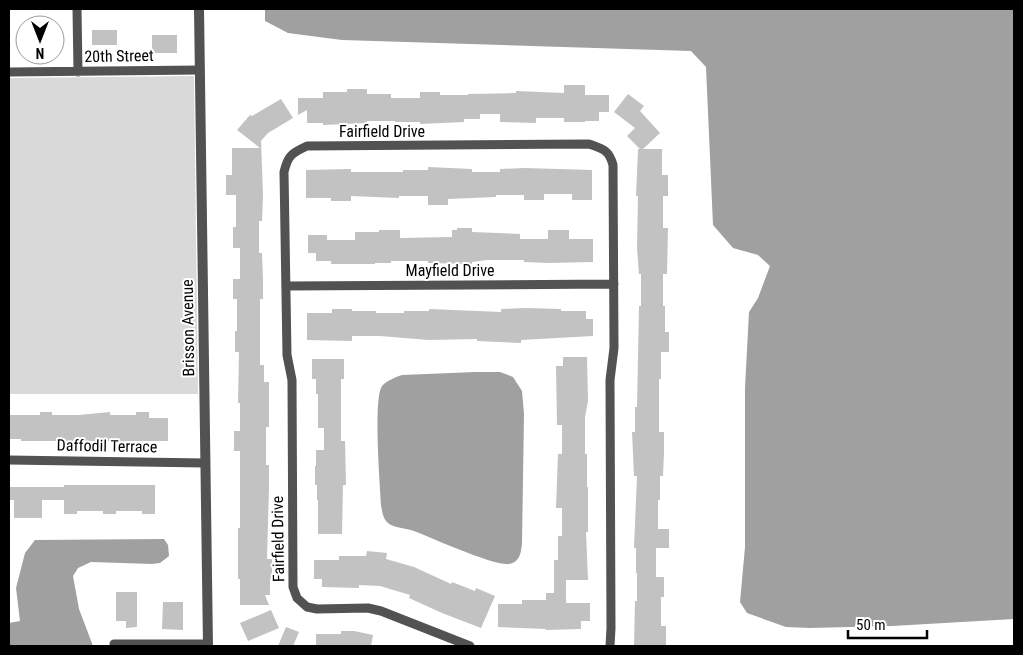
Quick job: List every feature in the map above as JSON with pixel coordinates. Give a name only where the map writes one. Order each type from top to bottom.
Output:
[{"type":"street","points":[[77,9],[78,72]]},
{"type":"street","name":"Brisson Avenue","points":[[199,9],[208,645]]},
{"type":"street","name":"20th Street","points":[[9,72],[200,70]]},
{"type":"street","name":"Fairfield Drive","points":[[470,646],[381,611],[368,608],[317,610],[306,607],[297,598],[293,588],[292,380],[287,355],[284,172],[287,159],[294,152],[308,146],[589,144],[604,149],[611,156],[613,165],[614,348],[610,380],[610,646]]},
{"type":"street","name":"Mayfield Drive","points":[[286,286],[614,284]]},
{"type":"street","name":"Daffodil Terrace","points":[[9,460],[204,463]]},
{"type":"street","points":[[114,644],[208,645]]},
{"type":"shaded area","points":[[265,9],[1014,9],[1014,619],[892,626],[786,627],[747,613],[740,602],[745,547],[745,388],[749,312],[758,298],[770,266],[758,255],[733,248],[713,225],[706,67],[691,51],[342,40],[288,33],[265,21]]},
{"type":"shaded area","points":[[194,76],[198,394],[9,394],[9,78]]},
{"type":"shaded area","points":[[500,372],[513,377],[522,391],[524,414],[522,543],[518,559],[509,564],[490,561],[414,531],[393,526],[386,521],[381,505],[377,424],[379,394],[382,386],[402,375]]},
{"type":"shaded area","points":[[164,539],[168,545],[169,556],[160,563],[91,562],[78,568],[73,576],[79,609],[93,646],[9,646],[9,623],[20,621],[16,588],[25,553],[35,540]]},
{"type":"building","points":[[92,30],[117,30],[117,45],[92,45]]},
{"type":"building","points":[[152,35],[177,35],[177,53],[152,53]]},
{"type":"building","points":[[564,85],[585,85],[585,95],[609,95],[609,112],[599,112],[599,121],[564,122],[564,118],[536,118],[536,123],[500,122],[500,114],[480,114],[480,119],[464,119],[464,122],[420,124],[420,122],[367,121],[367,123],[323,125],[323,123],[307,123],[307,110],[298,115],[298,98],[323,98],[323,92],[347,92],[347,89],[367,89],[367,94],[391,94],[391,98],[420,98],[420,92],[440,92],[440,95],[516,93],[516,91],[564,93]]},
{"type":"building","points":[[628,94],[644,106],[640,111],[660,133],[643,149],[662,149],[662,175],[668,175],[668,196],[663,196],[663,228],[668,228],[667,274],[663,274],[663,306],[665,306],[665,332],[669,332],[669,352],[661,352],[661,379],[659,379],[659,432],[664,432],[664,452],[663,476],[660,476],[660,500],[658,500],[658,529],[669,529],[669,548],[656,548],[656,577],[664,577],[664,597],[661,597],[661,626],[666,626],[666,646],[634,646],[635,601],[637,601],[636,548],[634,548],[637,476],[634,476],[632,432],[635,432],[635,407],[637,407],[639,306],[641,306],[641,274],[639,274],[637,248],[638,196],[636,196],[638,149],[640,149],[627,136],[635,128],[614,112]]},
{"type":"building","points":[[281,99],[293,118],[268,133],[261,141],[263,195],[262,221],[259,221],[259,253],[262,253],[263,279],[263,299],[260,299],[260,365],[264,365],[264,382],[269,382],[269,427],[266,427],[266,465],[269,465],[267,559],[272,559],[272,579],[270,579],[270,595],[265,595],[269,605],[240,605],[238,528],[240,528],[240,451],[234,451],[234,431],[240,431],[240,403],[238,403],[239,352],[235,352],[237,299],[233,299],[233,279],[240,279],[240,248],[233,248],[233,227],[236,227],[236,195],[226,195],[226,175],[232,175],[232,148],[260,148],[237,130],[250,115],[252,116]]},
{"type":"building","points":[[428,167],[472,169],[472,172],[500,172],[500,169],[524,168],[592,170],[592,200],[572,200],[572,194],[544,194],[544,200],[524,200],[524,195],[496,195],[496,197],[448,199],[448,205],[428,205],[428,196],[399,196],[399,198],[351,196],[351,201],[331,201],[331,198],[306,198],[306,170],[351,169],[351,172],[403,172],[403,170],[428,170]]},
{"type":"building","points":[[457,228],[472,228],[472,232],[520,234],[520,239],[548,239],[548,230],[569,230],[569,239],[593,239],[593,262],[548,263],[524,262],[524,260],[487,260],[472,262],[472,264],[391,261],[391,263],[375,264],[331,264],[331,261],[316,261],[316,253],[308,253],[308,235],[327,235],[327,240],[355,240],[355,232],[400,230],[400,238],[452,237],[452,230],[457,230]]},
{"type":"building","points":[[525,308],[586,311],[586,319],[593,319],[593,336],[521,340],[521,343],[477,341],[477,339],[429,340],[380,336],[352,336],[352,341],[307,340],[307,313],[332,313],[332,309],[376,311],[376,313],[404,313],[404,311],[429,311],[429,309],[501,312],[501,309]]},
{"type":"building","points":[[563,357],[587,357],[588,401],[585,417],[585,454],[587,454],[588,487],[588,532],[586,532],[588,580],[566,580],[566,603],[590,603],[590,621],[581,621],[581,629],[546,630],[498,627],[498,604],[522,604],[522,600],[546,600],[546,593],[554,593],[554,560],[558,560],[558,536],[562,536],[562,508],[556,508],[558,454],[562,454],[562,425],[557,425],[556,366],[563,366]]},
{"type":"building","points":[[312,359],[344,359],[344,379],[341,379],[341,441],[345,441],[346,485],[343,485],[342,534],[318,534],[315,466],[316,450],[324,450],[324,428],[318,428],[318,394],[316,394],[316,379],[312,379]]},
{"type":"building","points":[[40,412],[52,412],[52,415],[110,412],[110,415],[136,415],[136,412],[149,412],[149,418],[168,418],[168,441],[21,441],[21,439],[9,439],[9,415],[40,415]]},
{"type":"building","points":[[64,485],[155,485],[155,514],[142,514],[142,511],[116,511],[116,514],[103,514],[103,511],[77,511],[77,514],[64,514],[64,500],[42,500],[42,518],[14,518],[14,500],[10,500],[10,487],[64,487]]},
{"type":"building","points":[[367,551],[387,553],[386,559],[414,567],[451,584],[452,582],[475,591],[476,588],[495,596],[481,628],[409,598],[410,595],[380,586],[359,585],[359,588],[322,587],[322,579],[314,579],[314,560],[339,560],[339,556],[366,556]]},
{"type":"building","points":[[116,592],[137,592],[137,627],[126,628],[126,621],[116,621]]},
{"type":"building","points":[[163,602],[183,602],[183,630],[162,629]]},
{"type":"building","points":[[271,610],[279,628],[248,641],[240,623]]},
{"type":"building","points":[[286,627],[299,632],[293,646],[278,646]]},
{"type":"building","points":[[341,631],[354,631],[373,635],[371,646],[316,646],[316,634],[341,634]]}]
